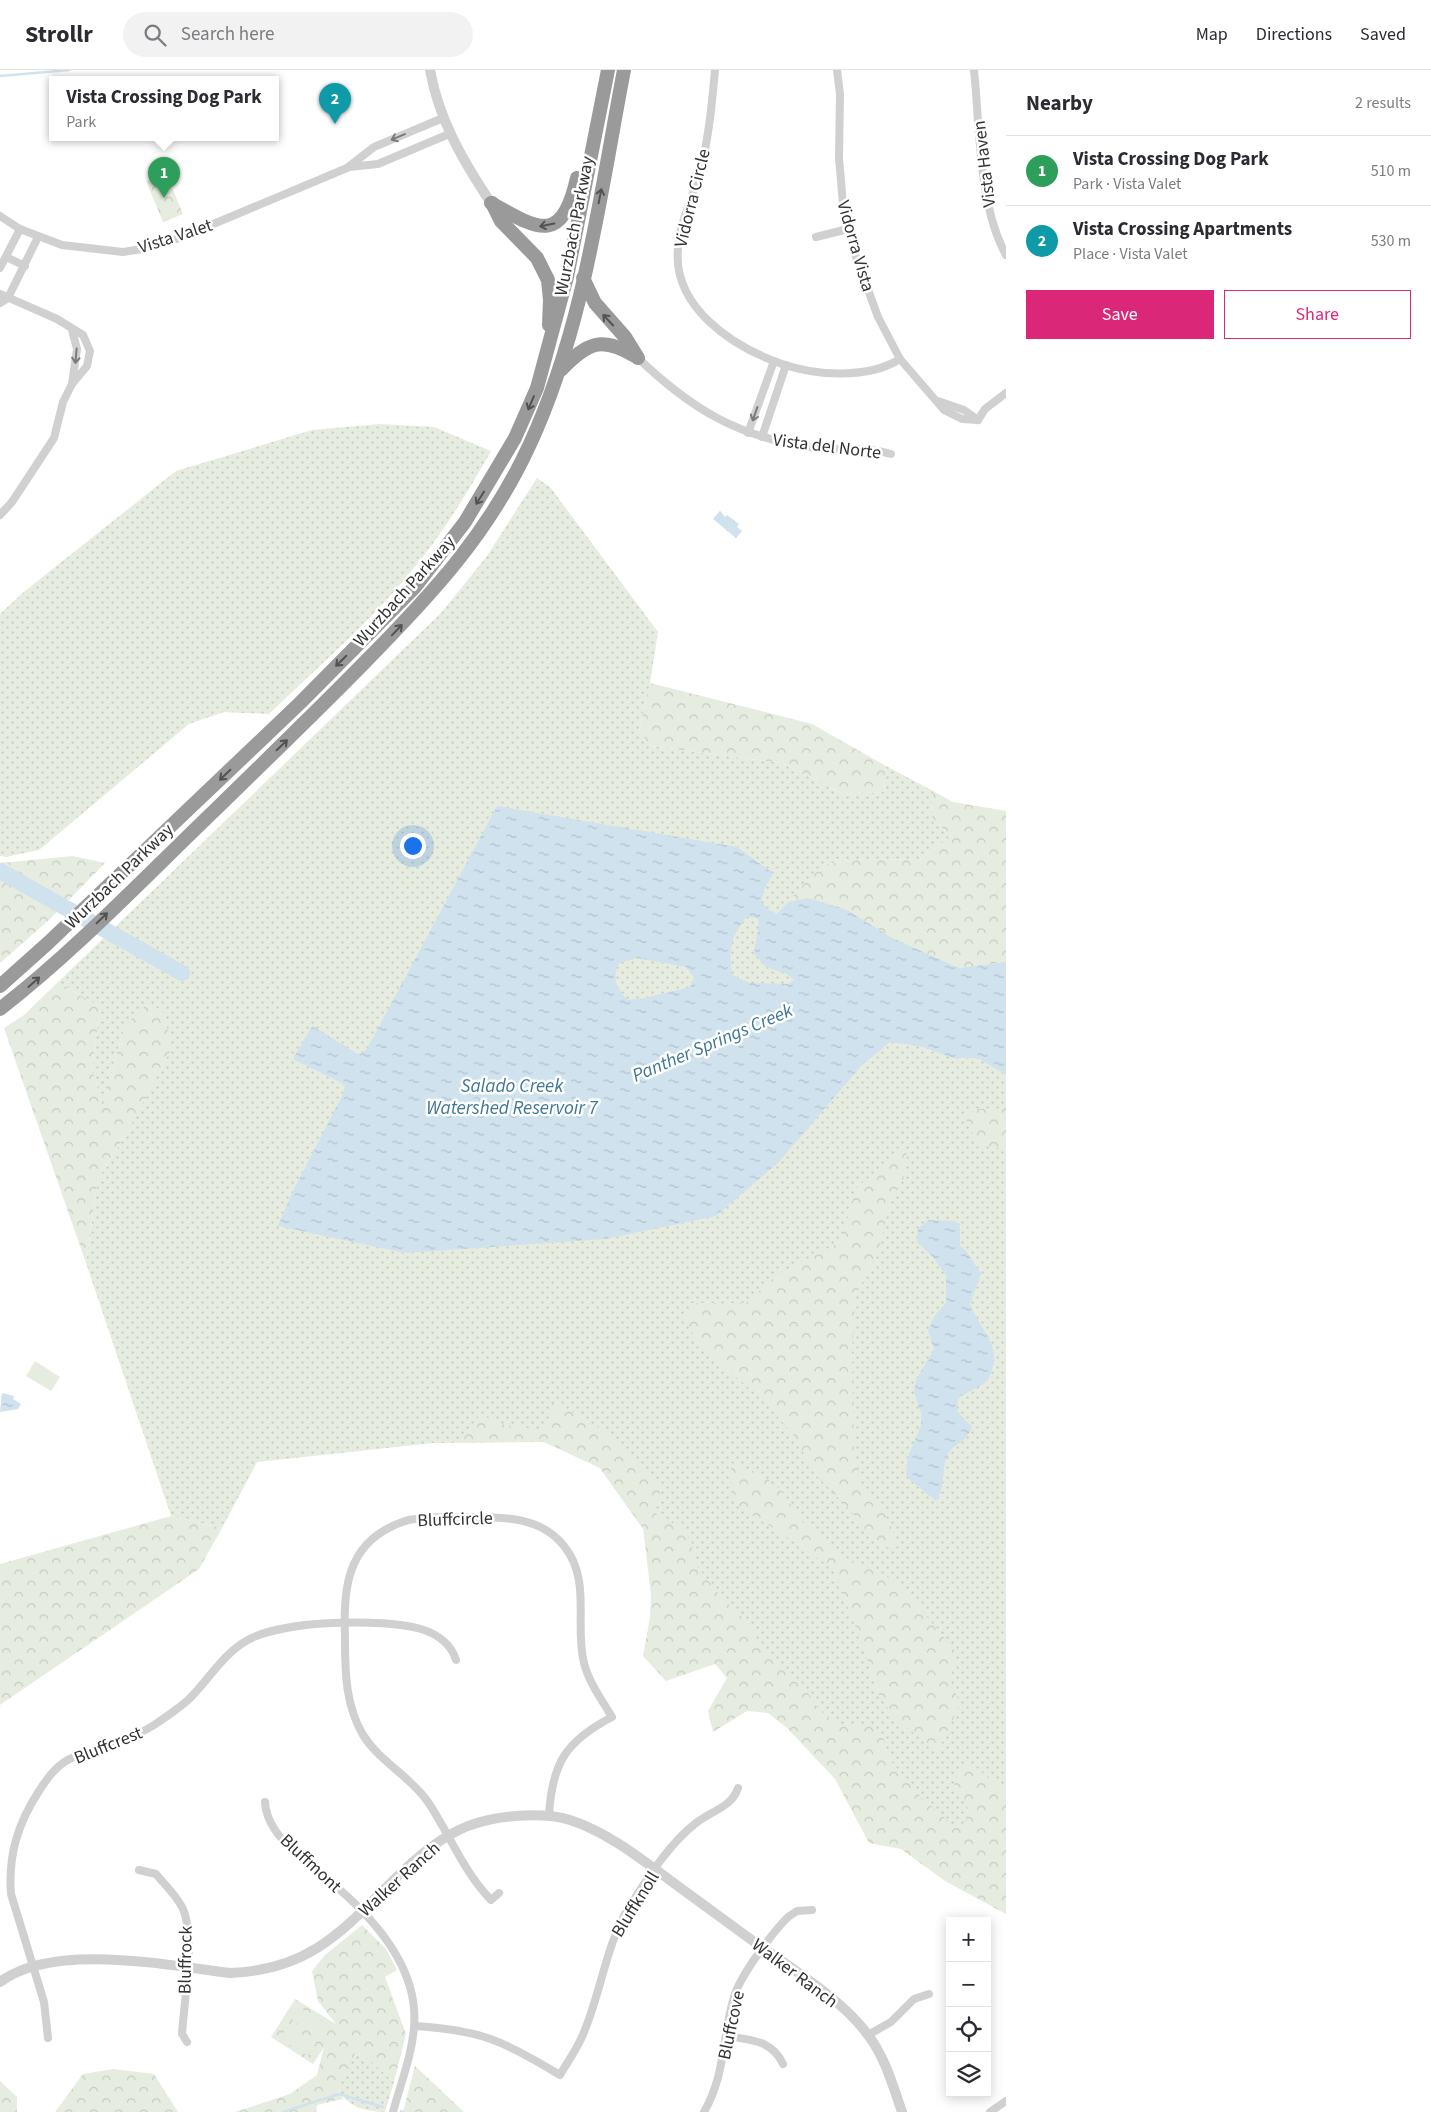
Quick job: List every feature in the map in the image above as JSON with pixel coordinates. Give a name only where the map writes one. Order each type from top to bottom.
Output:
[{"type":"highway","points":[[492,203],[525,222],[538,226],[549,226],[562,218],[572,200],[600,70]]},
{"type":"highway","name":"Wurzbach Parkway","points":[[0,986],[48,944],[300,702],[416,586],[465,522],[505,456],[537,388],[547,357],[567,277],[608,70]]},
{"type":"highway","name":"Wurzbach Parkway","points":[[0,1009],[67,952],[312,716],[430,596],[472,544],[520,464],[538,426],[559,372],[575,318],[624,70]]},
{"type":"highway","points":[[492,203],[501,221],[537,258],[548,280],[550,300],[547,357]]},
{"type":"highway","points":[[583,278],[595,303],[625,337],[638,358]]},
{"type":"highway","points":[[559,372],[575,355],[590,345],[603,343],[619,347],[638,358]]},
{"type":"street","points":[[430,70],[449,134],[492,203]]},
{"type":"street","name":"Vidorra Circle","points":[[715,70],[701,167],[680,234],[677,261],[679,274],[692,302],[702,314],[737,342],[786,365],[820,372],[839,373],[880,368],[900,359]]},
{"type":"street","name":"Vidorra Vista","points":[[837,70],[840,94],[840,181],[848,229],[875,309],[900,359],[938,401],[964,410],[978,420],[985,409],[1006,393]]},
{"type":"street","name":"Vista Haven","points":[[974,70],[988,209],[1006,255]]},
{"type":"street","name":"Vista Valet","points":[[348,168],[374,147],[443,118]]},
{"type":"street","name":"Vista Valet","points":[[0,216],[20,229],[62,245],[122,252],[142,249],[180,238],[348,168],[378,164],[449,134]]},
{"type":"street","points":[[0,268],[20,229]]},
{"type":"street","points":[[816,236],[848,229]]},
{"type":"street","points":[[0,304],[8,298],[38,237]]},
{"type":"street","points":[[6,256],[25,266]]},
{"type":"street","points":[[0,294],[57,319],[72,330],[83,335],[90,351],[87,366],[72,384],[63,402],[54,438],[12,502],[0,515]]},
{"type":"street","points":[[72,330],[77,349],[72,384]]},
{"type":"street","name":"Vista del Norte","points":[[638,358],[683,398],[720,420],[748,433],[818,448],[870,448],[891,454]]},
{"type":"street","points":[[748,433],[774,361]]},
{"type":"street","points":[[762,437],[786,365]]},
{"type":"street","points":[[762,395],[775,399]]},
{"type":"street","name":"Bluffcircle","points":[[499,1893],[491,1900],[480,1888],[419,1790],[378,1754],[357,1724],[347,1688],[344,1624],[346,1586],[354,1562],[367,1543],[394,1525],[413,1519],[501,1517],[520,1519],[538,1526],[564,1546],[574,1563],[581,1582],[582,1648],[585,1665],[592,1683],[612,1717],[578,1738],[561,1759],[550,1791],[549,1816]]},
{"type":"street","name":"Bluffcrest","points":[[48,2038],[44,2002],[11,1894],[10,1877],[19,1828],[25,1813],[47,1778],[72,1758],[122,1741],[154,1725],[188,1699],[231,1652],[248,1639],[277,1628],[344,1624],[396,1625],[420,1629],[446,1643],[454,1653],[456,1660]]},
{"type":"street","name":"Bluffknoll","points":[[415,2026],[447,2028],[485,2036],[521,2051],[560,2076],[584,2032],[609,1948],[619,1925],[656,1870],[685,1833],[709,1814],[729,1803],[736,1797],[738,1788]]},
{"type":"street","name":"Bluffmont","points":[[264,1802],[265,1815],[289,1847],[362,1911],[393,1950],[403,1967],[412,1993],[415,2026],[393,2112]]},
{"type":"street","name":"Walker Ranch","points":[[0,1982],[17,1971],[60,1960],[89,1959],[230,1973],[264,1970],[281,1966],[297,1960],[327,1943],[418,1857],[447,1837],[476,1823],[549,1816],[584,1825],[630,1851],[834,2001],[868,2034],[888,2074],[902,2112]]},
{"type":"street","name":"Bluffrock","points":[[139,1870],[156,1874],[182,1906],[188,1922],[182,2034],[187,2042]]},
{"type":"street","name":"Bluffcove","points":[[704,2112],[721,2070],[737,1989],[788,1917],[797,1911],[812,1910]]},
{"type":"street","points":[[868,2034],[891,2022],[914,1998],[929,1994]]},
{"type":"street","points":[[728,2036],[768,2045],[778,2053],[783,2064]]},
{"type":"street","points":[[990,2112],[1006,2101]]},
{"type":"green space","points":[[166,173],[183,214],[163,222],[146,181]]},
{"type":"green space","points":[[380,424],[434,427],[491,451],[469,490],[432,545],[404,580],[360,627],[269,714],[224,712],[189,724],[39,850],[6,857],[0,856],[0,614],[25,591],[176,471],[312,430]]},
{"type":"green space","points":[[537,478],[550,487],[658,632],[650,683],[639,731],[651,746],[782,763],[843,794],[884,792],[886,766],[933,791],[932,819],[951,836],[920,860],[864,859],[821,865],[959,968],[1006,962],[1006,1861],[912,1823],[686,1590],[600,1468],[544,1442],[433,1443],[257,1462],[222,1528],[171,1516],[86,1263],[98,1179],[128,1131],[124,1026],[103,1108],[92,1069],[100,1007],[58,982],[441,613],[487,556]]},
{"type":"green space","points":[[650,683],[812,724],[886,766],[884,792],[843,794],[782,763],[651,746],[639,731]]},
{"type":"green space","points":[[933,791],[953,802],[1006,811],[1006,962],[959,968],[892,938],[847,910],[809,898],[788,902],[821,865],[864,859],[920,860],[951,836],[932,819]]},
{"type":"green space","points":[[73,856],[105,863],[50,919],[0,963],[0,863]]},
{"type":"green space","points":[[58,982],[100,1007],[92,1069],[103,1107],[124,1026],[148,1004],[163,1011],[172,1048],[128,1131],[98,1179],[86,1263],[4,1028],[24,1015]]},
{"type":"green space","points":[[1006,1108],[1006,1149],[978,1145],[964,1115],[979,1109]]},
{"type":"green space","points":[[907,1148],[904,1177],[889,1206],[878,1254],[855,1296],[852,1351],[854,1451],[862,1485],[882,1508],[898,1542],[889,1548],[875,1542],[850,1510],[814,1473],[795,1437],[764,1401],[701,1346],[685,1321],[691,1303],[746,1303],[777,1275],[840,1242],[857,1187]]},
{"type":"green space","points":[[35,1361],[60,1377],[51,1391],[26,1376]]},
{"type":"green space","points":[[553,1402],[599,1428],[638,1460],[661,1488],[655,1512],[660,1519],[679,1525],[691,1541],[696,1565],[721,1597],[748,1623],[762,1647],[800,1682],[819,1709],[837,1725],[870,1724],[884,1740],[890,1760],[919,1795],[951,1824],[961,1827],[969,1815],[967,1805],[953,1789],[960,1767],[972,1764],[1006,1793],[1006,1914],[945,1881],[901,1849],[869,1843],[835,1779],[787,1728],[768,1713],[747,1711],[713,1732],[708,1711],[727,1678],[715,1664],[666,1681],[643,1656],[650,1618],[651,1595],[643,1528],[600,1468],[544,1441],[457,1443],[480,1415],[505,1425],[542,1430],[547,1423]]},
{"type":"green space","points":[[731,1463],[761,1474],[781,1490],[801,1521],[844,1557],[882,1573],[907,1593],[955,1651],[951,1682],[960,1704],[938,1751],[895,1719],[877,1692],[862,1643],[832,1568],[775,1529],[741,1509],[732,1494]]},
{"type":"green space","points":[[171,1516],[222,1528],[199,1569],[0,1705],[0,1564]]},
{"type":"green space","points":[[362,1925],[386,1949],[397,1970],[385,1977],[406,2034],[394,2082],[357,2049],[338,2089],[343,2099],[317,2105],[316,2112],[235,2112],[290,2094],[317,2075],[324,2047],[313,2064],[271,2037],[295,1999],[336,2024],[318,2001],[312,1971],[325,1955]]},
{"type":"green space","points":[[300,2008],[327,2024],[319,2037],[292,2020]]},
{"type":"green space","points":[[288,2026],[316,2043],[308,2056],[280,2039]]},
{"type":"green space","points":[[357,2048],[394,2082],[385,2112],[357,2107],[346,2100],[338,2089]]},
{"type":"green space","points":[[415,2066],[464,2112],[403,2112]]},
{"type":"green space","points":[[113,2069],[154,2074],[178,2112],[55,2112],[83,2074]]},
{"type":"green space","points":[[0,2081],[17,2097],[17,2112],[0,2112]]},
{"type":"water","points":[[720,511],[725,517],[727,515],[739,524],[737,527],[742,531],[736,538],[713,519]]},
{"type":"water","name":"Salado Creek Watershed Reservoir 7","points":[[497,806],[737,847],[773,873],[764,890],[761,902],[769,910],[777,914],[788,902],[808,898],[847,910],[892,938],[959,968],[1006,962],[1006,1075],[978,1058],[952,1058],[924,1047],[890,1042],[862,1065],[779,1162],[716,1216],[605,1239],[405,1253],[278,1226],[293,1191],[343,1094],[345,1086],[293,1059],[312,1026],[356,1053],[361,1054],[367,1049]],"holes":[[[746,917],[758,918],[758,932],[754,954],[766,967],[787,974],[794,980],[789,984],[750,983],[732,975],[732,944]],[[637,958],[686,967],[694,978],[690,987],[645,998],[628,1000],[616,983],[617,968],[619,963]]]},
{"type":"water","points":[[928,1220],[954,1221],[960,1224],[960,1246],[967,1252],[981,1274],[970,1304],[990,1341],[994,1359],[987,1381],[958,1399],[957,1411],[972,1427],[966,1437],[952,1448],[947,1456],[941,1490],[936,1501],[910,1480],[906,1474],[908,1456],[921,1426],[921,1413],[914,1392],[916,1380],[934,1349],[928,1331],[935,1315],[946,1303],[946,1275],[932,1256],[917,1242],[918,1229]]},
{"type":"water","points":[[2,1393],[14,1396],[13,1399],[21,1404],[18,1409],[0,1412]]},
{"type":"waterway","points":[[0,76],[69,70]]},
{"type":"waterway","name":"Panther Springs Creek","points":[[0,871],[182,973]]},
{"type":"waterway","points":[[283,2112],[339,2094],[383,2107]]},
{"type":"place","name":"Vista Crossing Apartments","points":[[335,124]]},
{"type":"place","name":"Vista Crossing Dog Park","points":[[164,198]]}]
